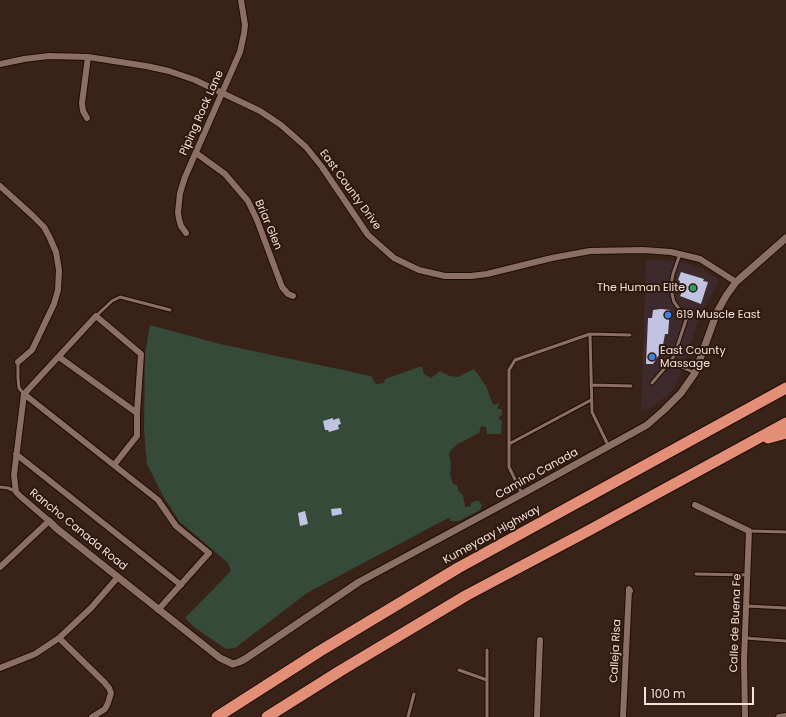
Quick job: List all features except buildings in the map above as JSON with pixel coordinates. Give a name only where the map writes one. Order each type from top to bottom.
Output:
[{"type":"highway","name":"Kumeyaay Highway","points":[[217,717],[320,651],[458,568],[786,388]]},
{"type":"highway","points":[[267,717],[340,671],[467,595],[786,423]]},
{"type":"highway","points":[[752,442],[786,433]]},
{"type":"street","name":"Piping Rock Lane","points":[[186,233],[180,226],[178,203],[183,181],[243,43],[245,25],[241,0]]},
{"type":"street","name":"East County Drive","points":[[0,64],[48,56],[88,57],[169,71],[196,80],[222,92],[260,111],[294,135],[314,157],[368,235],[394,258],[419,270],[445,276],[471,276],[487,274],[552,258],[590,251],[643,250],[671,252],[700,259],[736,282]]},
{"type":"street","points":[[87,118],[83,111],[82,104],[88,57]]},
{"type":"street","name":"Briar Glen","points":[[196,153],[225,174],[248,201],[257,220],[282,287],[288,294],[293,296]]},
{"type":"street","points":[[0,186],[44,227],[53,244],[59,264],[59,284],[54,304],[32,350],[18,362]]},
{"type":"street","name":"Camino Canada","points":[[233,664],[245,659],[359,582],[647,425],[681,393],[695,373],[718,312],[726,296],[736,282],[786,238]]},
{"type":"street","points":[[114,465],[136,436],[141,354],[96,316],[24,394],[158,500],[176,526],[209,553],[158,610]]},
{"type":"street","points":[[59,357],[137,413]]},
{"type":"street","name":"Rancho Canada Road","points":[[24,394],[14,475],[16,492],[56,528],[118,576],[158,610],[220,658],[233,664]]},
{"type":"street","points":[[16,454],[181,585]]},
{"type":"street","points":[[695,505],[749,531]]},
{"type":"street","points":[[0,567],[49,521]]},
{"type":"street","name":"Calle de Buena Fe","points":[[745,717],[745,638],[749,531]]},
{"type":"street","points":[[0,668],[35,654],[59,638],[92,608],[118,576]]},
{"type":"street","name":"Calleja Risa","points":[[623,717],[629,589],[630,591]]},
{"type":"street","points":[[59,638],[109,688],[111,694],[105,709],[92,717]]},
{"type":"street","points":[[537,717],[540,640]]},
{"type":"street","points":[[779,717],[786,716]]},
{"type":"lane","points":[[652,383],[674,356],[688,314],[680,310],[674,302],[671,284],[680,254]]},
{"type":"lane","points":[[96,316],[112,301],[120,297],[170,310]]},
{"type":"lane","points":[[590,334],[592,412],[609,446]]},
{"type":"lane","points":[[522,494],[509,466],[509,370],[515,360],[590,334],[630,335]]},
{"type":"lane","points":[[18,362],[19,388],[24,394]]},
{"type":"lane","points":[[670,362],[695,373]]},
{"type":"lane","points":[[591,385],[631,386]]},
{"type":"lane","points":[[509,444],[591,400]]},
{"type":"lane","points":[[0,487],[8,488],[16,492]]},
{"type":"lane","points":[[749,531],[786,532]]},
{"type":"lane","points":[[696,574],[748,575]]},
{"type":"lane","points":[[746,606],[786,608]]},
{"type":"lane","points":[[745,638],[786,640]]},
{"type":"lane","points":[[487,650],[487,717]]},
{"type":"lane","points":[[459,670],[487,680]]},
{"type":"lane","points":[[408,717],[414,694]]},
{"type":"shaded area","points":[[646,260],[679,261],[703,269],[719,280],[698,321],[687,356],[674,389],[653,407],[641,411]]},
{"type":"green space","points":[[150,325],[220,344],[371,376],[376,384],[384,383],[385,379],[422,366],[424,374],[431,378],[440,371],[450,376],[458,377],[474,369],[486,386],[493,405],[500,403],[497,408],[502,410],[502,415],[498,418],[502,421],[501,434],[487,434],[486,427],[481,426],[479,433],[458,444],[449,453],[451,463],[450,475],[453,484],[458,486],[458,491],[463,495],[465,507],[471,506],[471,503],[475,501],[479,501],[482,505],[480,510],[459,521],[450,521],[450,518],[448,518],[307,593],[235,648],[226,649],[194,627],[185,618],[231,571],[228,563],[179,521],[163,496],[147,464],[144,430],[145,354]]},
{"type":"place","name":"The Human Elite","points":[[693,288]]},
{"type":"place","name":"619 Muscle East","points":[[668,315]]},
{"type":"place","name":"East County Massage","points":[[652,357]]}]
